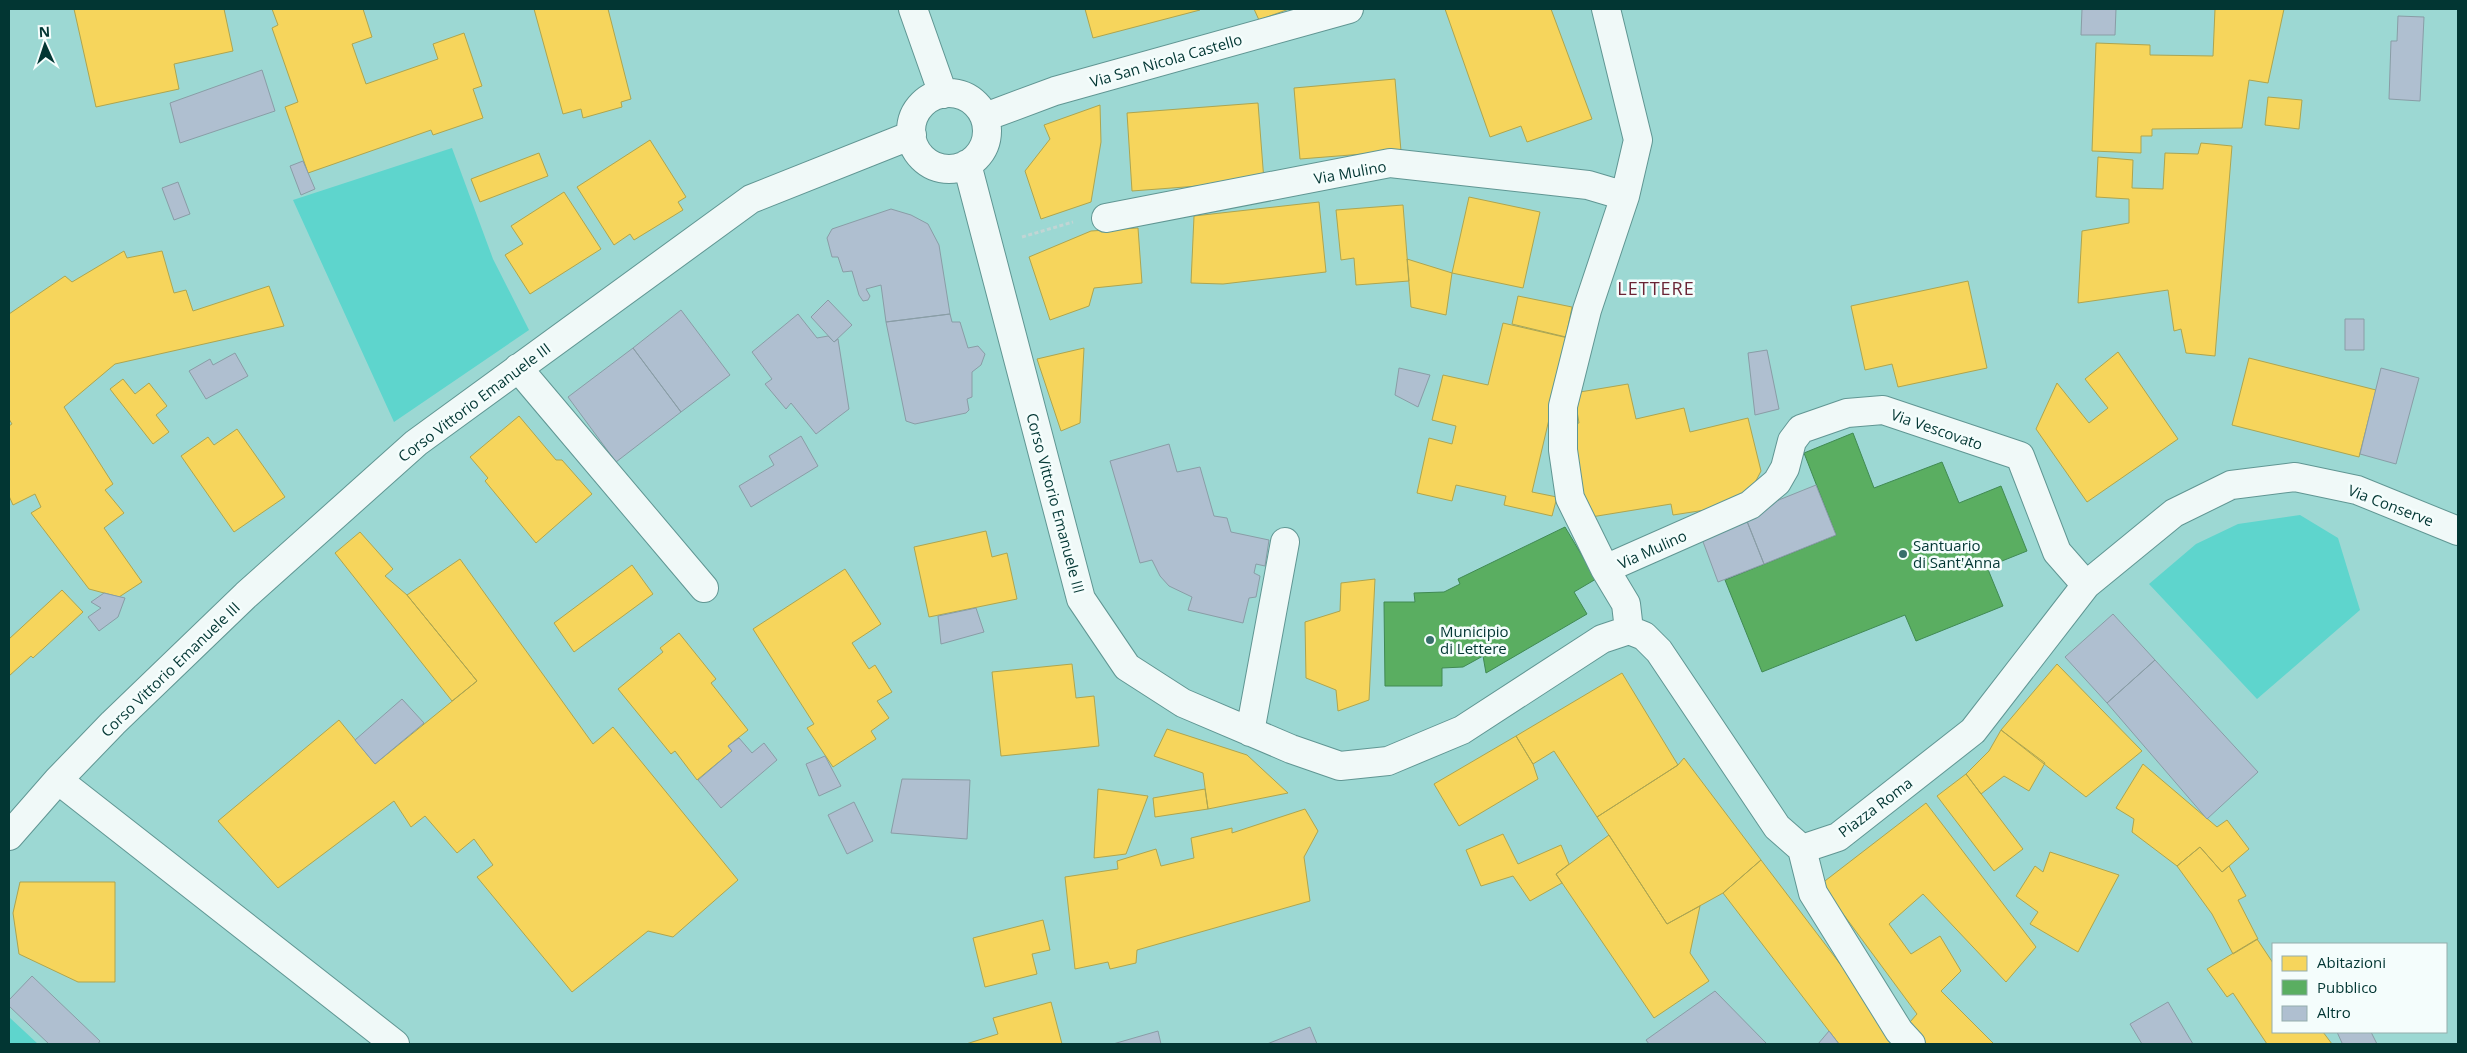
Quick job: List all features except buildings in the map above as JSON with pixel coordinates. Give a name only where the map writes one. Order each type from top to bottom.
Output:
[{"type":"street","points":[[914,9],[943,94]]},
{"type":"street","name":"Via San Nicola Castello","points":[[985,117],[1054,91],[1349,9]]},
{"type":"street","points":[[1606,9],[1638,140],[1625,196],[1587,310],[1563,406],[1563,450],[1570,498],[1626,604],[1629,630],[1644,636],[1659,651],[1777,828],[1802,849],[1813,892],[1899,1031],[1911,1044]]},
{"type":"street","points":[[943,94],[960,94],[975,102],[985,117],[987,134],[982,150],[967,164],[948,169],[939,168],[924,160],[914,146],[911,129],[915,113],[927,100],[943,94]]},
{"type":"street","name":"Corso Vittorio Emanuele III","points":[[9,836],[58,780],[113,723],[246,595],[416,443],[751,199],[912,135]]},
{"type":"street","name":"Via Mulino","points":[[1106,218],[1390,163],[1588,185],[1625,196]]},
{"type":"street","name":"Corso Vittorio Emanuele III","points":[[967,164],[1081,599],[1127,667],[1184,703],[1250,732],[1340,766],[1388,761],[1462,730],[1602,639],[1629,630]]},
{"type":"street","points":[[518,368],[704,588]]},
{"type":"street","name":"Via Vescovato","points":[[1698,528],[1750,505],[1777,482],[1785,468],[1792,442],[1801,429],[1848,413],[1883,410],[2020,456],[2057,552],[2086,585]]},
{"type":"street","name":"Via Conserve","points":[[2086,585],[2174,513],[2231,485],[2295,477],[2357,490],[2458,531]]},
{"type":"street","name":"Via Mulino","points":[[1606,569],[1698,528]]},
{"type":"street","points":[[1250,732],[1285,542]]},
{"type":"street","name":"Piazza Roma","points":[[1802,849],[1838,837],[1973,731],[2086,585]]},
{"type":"street","points":[[58,780],[395,1044]]},
{"type":"path","points":[[990,251],[1033,232],[1068,222],[1106,218]]},
{"type":"shaded area","points":[[452,148],[493,259],[529,330],[394,422],[293,200]]},
{"type":"shaded area","points":[[2300,515],[2338,538],[2360,610],[2257,699],[2149,584],[2196,544],[2238,524]]},
{"type":"shaded area","points":[[9,1017],[38,1044],[9,1044]]},
{"type":"place","name":"Santuario di Sant'Anna","points":[[1903,554]]},
{"type":"place","name":"Municipio di Lettere","points":[[1430,640]]},
{"type":"district","name":"LETTERE","points":[[1656,288]]}]
